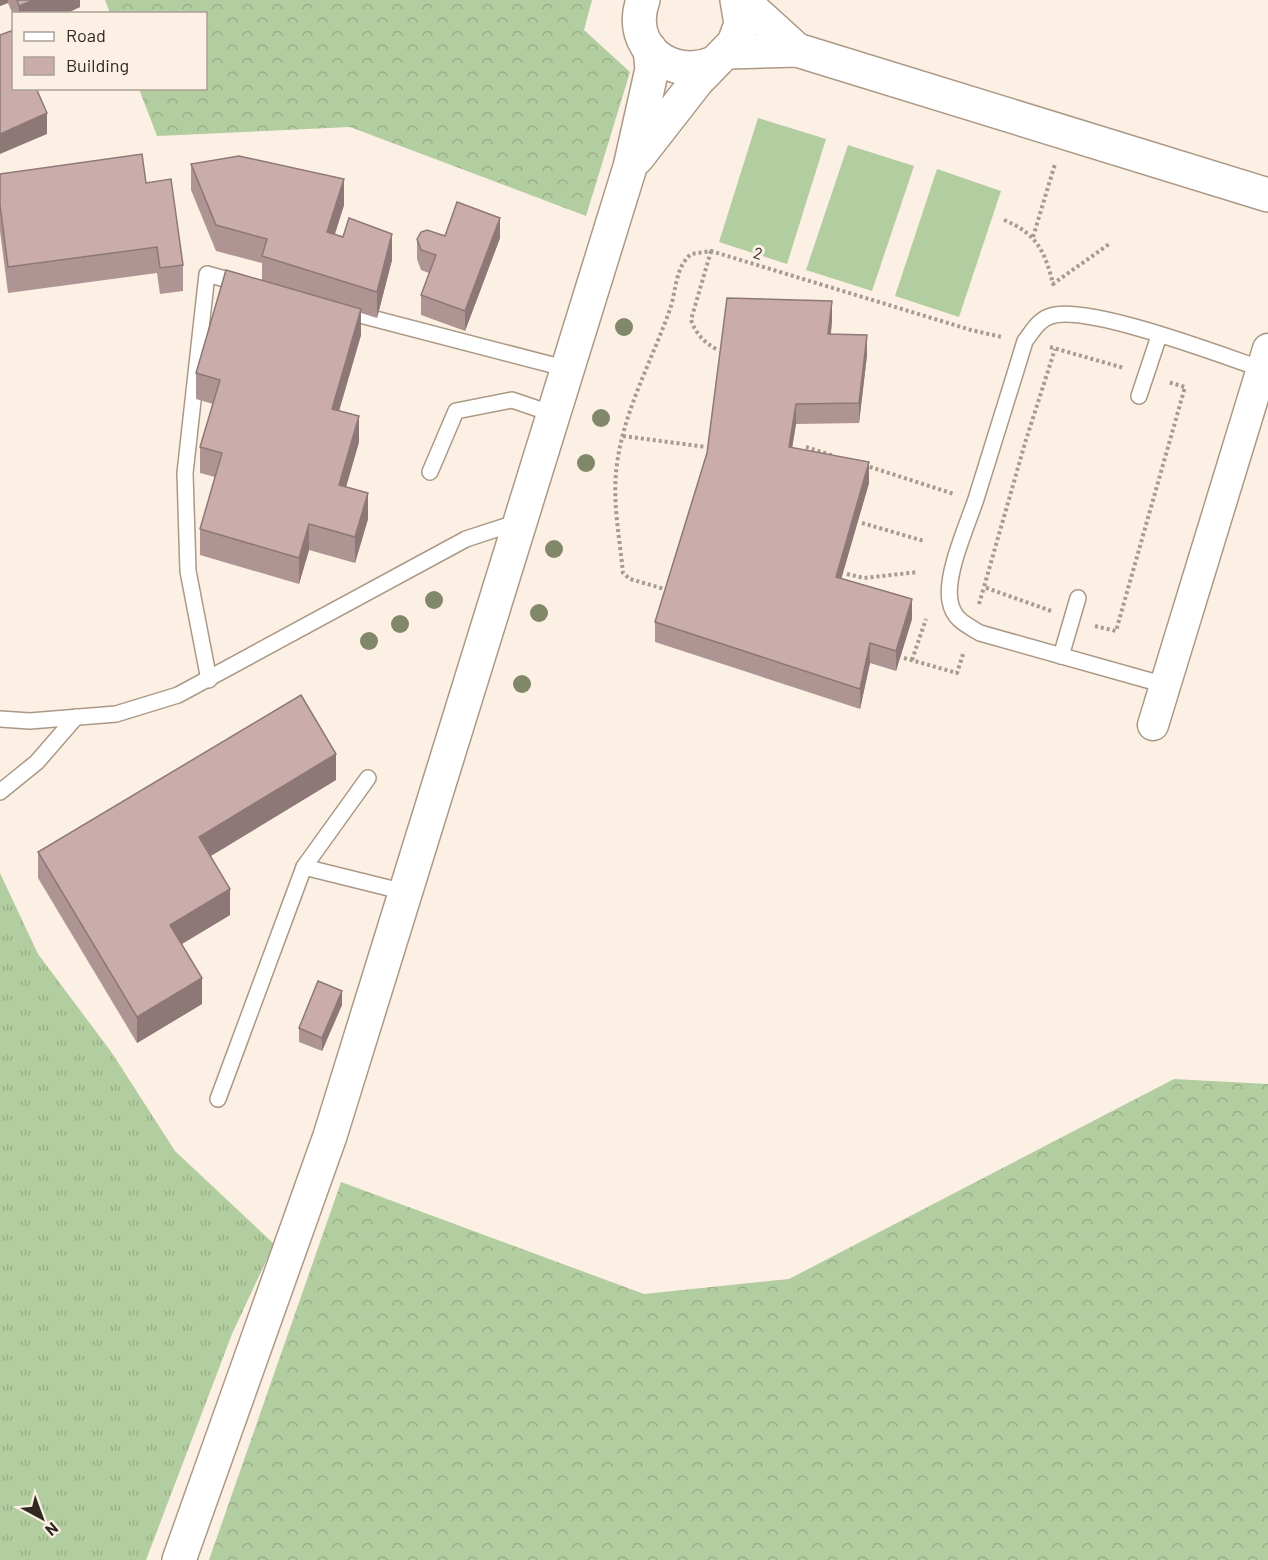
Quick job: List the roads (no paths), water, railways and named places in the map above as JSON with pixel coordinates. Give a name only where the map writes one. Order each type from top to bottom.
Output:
[{"type":"street","points":[[630,167],[721,57],[741,24],[737,0]]},
{"type":"street","points":[[742,0],[797,50]]},
{"type":"street","points":[[179,1560],[330,1136],[630,167],[652,69],[650,49],[640,27],[637,1]]},
{"type":"street","points":[[650,49],[668,64],[680,68],[703,67],[721,57],[797,50],[1268,195]]},
{"type":"street","points":[[1153,725],[1265,359]]},
{"type":"lane","points":[[209,680],[188,571],[185,473],[207,274],[264,290]]},
{"type":"lane","points":[[320,305],[568,369]]},
{"type":"lane","points":[[1165,685],[980,633],[960,621],[953,612],[950,586],[975,500],[1025,341],[1039,323],[1051,315],[1087,314],[1159,336],[1265,359]]},
{"type":"lane","points":[[1139,396],[1159,336]]},
{"type":"lane","points":[[430,472],[456,411],[512,400],[553,414]]},
{"type":"lane","points":[[0,719],[30,721],[116,714],[178,695],[466,539],[519,522]]},
{"type":"lane","points":[[1061,656],[1078,598]]},
{"type":"lane","points":[[0,792],[38,762],[76,717]]},
{"type":"lane","points":[[218,1099],[304,867],[368,778]]},
{"type":"lane","points":[[304,867],[405,892]]}]
